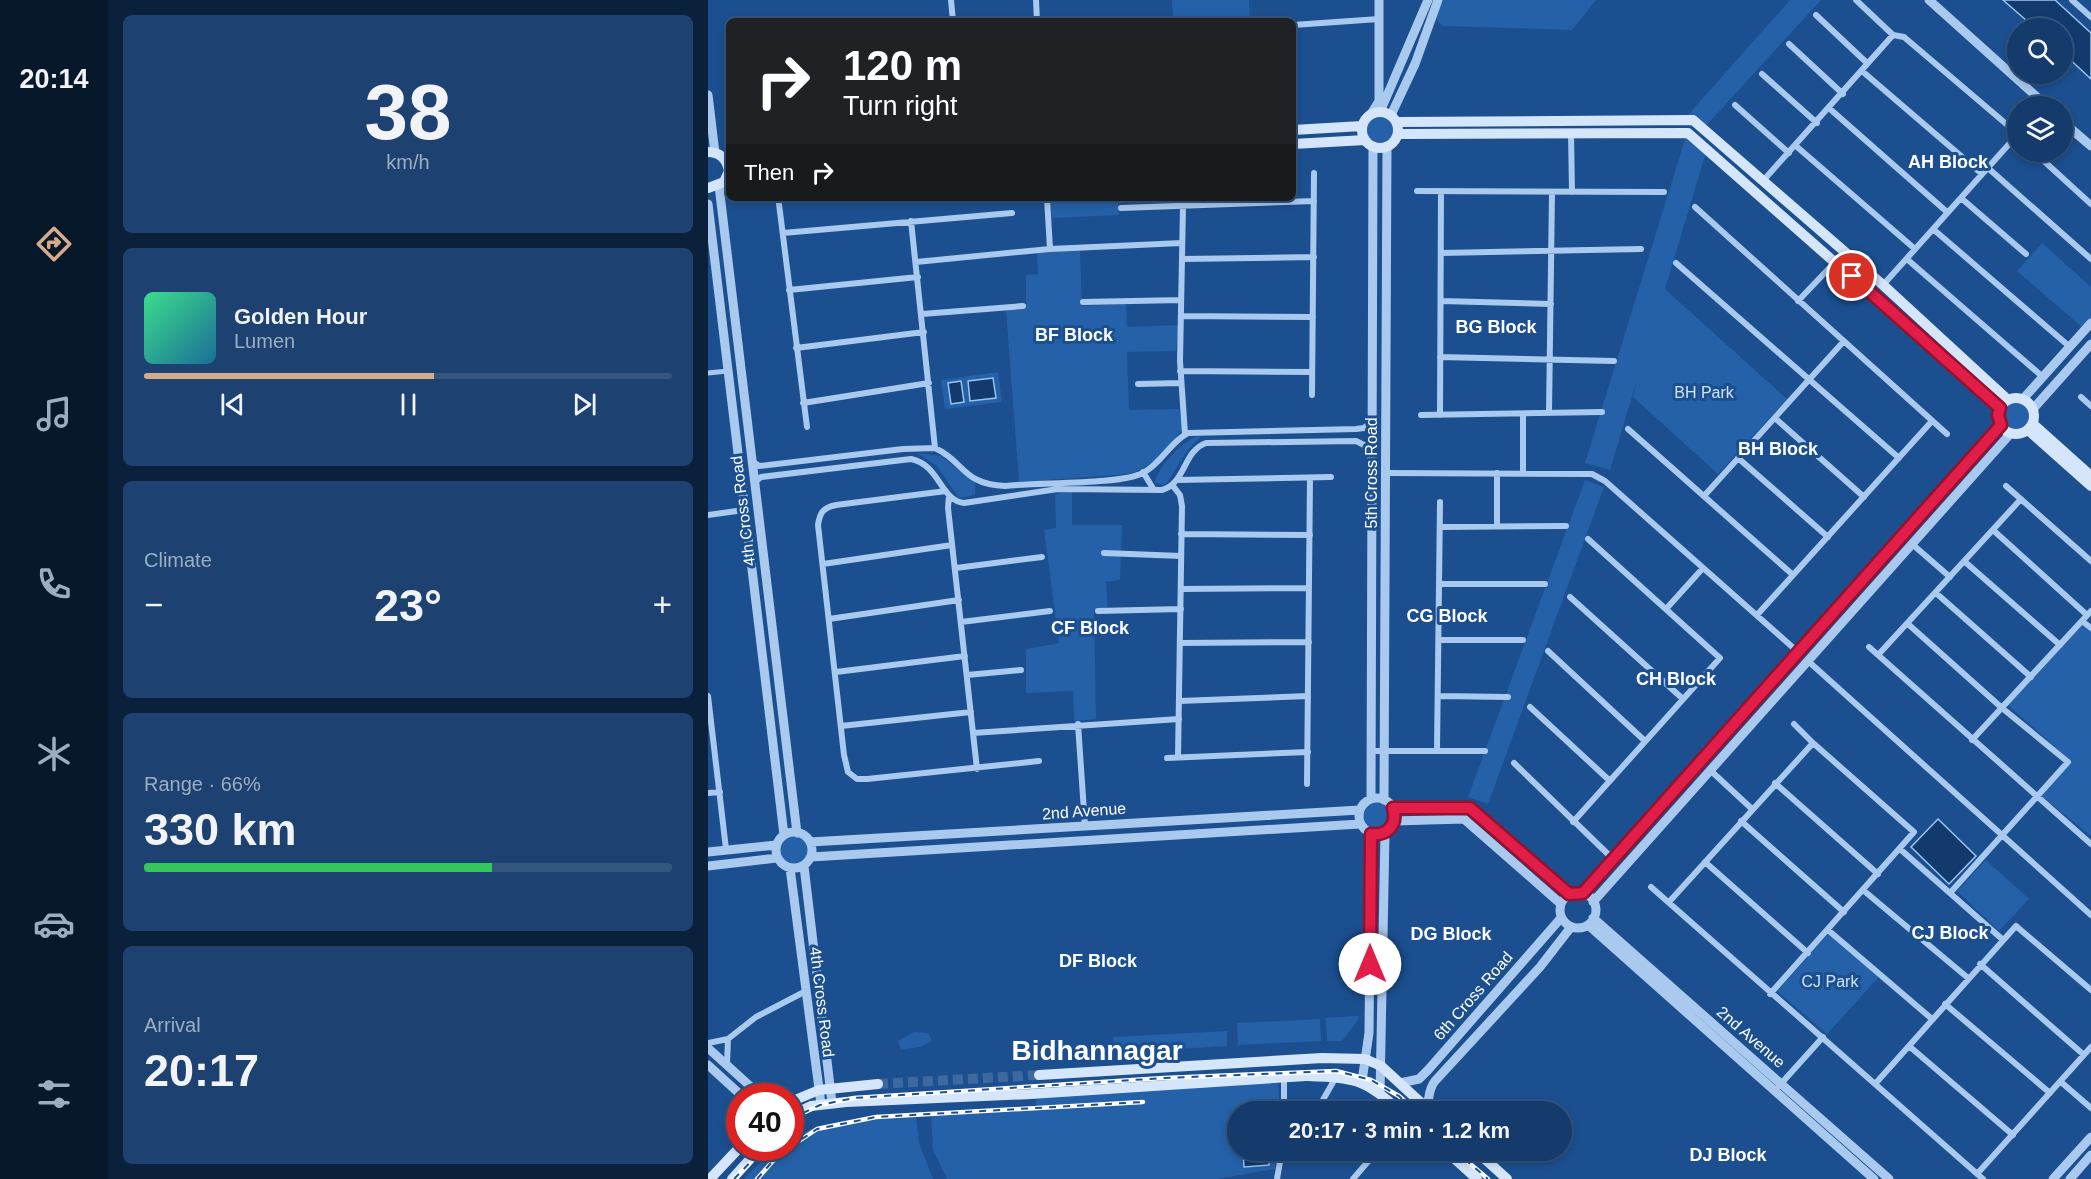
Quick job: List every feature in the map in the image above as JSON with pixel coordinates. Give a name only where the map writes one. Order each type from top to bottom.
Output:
[{"type":"main road","points":[[1296,130],[1362,126],[1375,113],[1394,119],[1635,122],[1692,120],[1883,285],[2004,404]]},
{"type":"main road","points":[[1394,119],[1398,134]]},
{"type":"main road","points":[[1635,122],[1635,133]]},
{"type":"main road","points":[[1362,126],[1369,143]]},
{"type":"main road","points":[[1296,144],[1369,143],[1387,146],[1398,134],[1688,133],[2004,404]]},
{"type":"main road","points":[[711,152],[726,162]]},
{"type":"main road","points":[[1807,237],[1815,228]]},
{"type":"main road","points":[[2024,399],[2033,409],[2030,427],[2020,434],[2011,433],[2001,425],[1998,415],[2004,404],[2024,399]]},
{"type":"main road","points":[[2030,427],[2091,476]]},
{"type":"main road","points":[[2030,427],[2091,486]]},
{"type":"main road","points":[[1039,1076],[1322,1058],[1365,1059],[1381,1066],[1419,1101]]},
{"type":"main road","points":[[1202,1066],[1203,1083]]},
{"type":"main road","points":[[804,1111],[826,1103],[1284,1077],[1336,1077],[1362,1081],[1389,1101]]},
{"type":"main road","points":[[804,1096],[831,1088],[878,1084]]},
{"type":"main road","points":[[710,1179],[727,1161]]},
{"type":"main road","points":[[732,1179],[748,1161]]},
{"type":"main road","points":[[1457,1161],[1477,1179]]},
{"type":"main road","points":[[1487,1161],[1507,1179]]},
{"type":"street","points":[[951,0],[953,18]]},
{"type":"street","points":[[1036,0],[1037,18]]},
{"type":"street","points":[[1375,113],[1379,101],[1379,0]]},
{"type":"street","points":[[1375,113],[1428,0]]},
{"type":"street","points":[[1394,119],[1438,0]]},
{"type":"street","points":[[1856,0],[1893,35],[1904,37],[2007,125]]},
{"type":"street","points":[[1929,0],[2036,96]]},
{"type":"street","points":[[2072,0],[2091,17]]},
{"type":"street","points":[[1816,15],[1867,63]]},
{"type":"street","points":[[1296,25],[1379,19]]},
{"type":"street","points":[[1762,182],[1830,109],[1893,35]]},
{"type":"street","points":[[1789,44],[1843,94]]},
{"type":"street","points":[[1862,71],[1982,174]]},
{"type":"street","points":[[1762,74],[1817,123]]},
{"type":"street","points":[[708,95],[711,152]]},
{"type":"street","points":[[1735,105],[1789,153]]},
{"type":"street","points":[[1830,109],[1947,212]]},
{"type":"street","points":[[2073,130],[2091,146]]},
{"type":"street","points":[[1570,134],[1572,192]]},
{"type":"street","name":"5th Cross Road","points":[[1369,143],[1372,422],[1371,799]]},
{"type":"street","name":"5th Cross Road","points":[[1384,800],[1387,146]]},
{"type":"street","points":[[1796,146],[1915,249]]},
{"type":"street","points":[[1883,285],[1908,260],[1947,212],[2007,146]]},
{"type":"street","points":[[2045,162],[2091,204]]},
{"type":"street","points":[[1988,168],[2091,259]]},
{"type":"street","points":[[1312,395],[1314,173]]},
{"type":"street","name":"4th Cross Road","points":[[714,187],[728,263],[797,833]]},
{"type":"street","points":[[1417,191],[1664,192]]},
{"type":"street","points":[[1440,415],[1441,192]]},
{"type":"street","points":[[1549,413],[1552,192]]},
{"type":"street","points":[[1961,198],[2026,254]]},
{"type":"street","points":[[1047,201],[1050,249]]},
{"type":"street","points":[[1121,208],[1314,201]]},
{"type":"street","name":"4th Cross Road","points":[[708,204],[784,835]]},
{"type":"street","points":[[779,204],[807,427]]},
{"type":"street","points":[[1183,206],[1180,383],[1185,434]]},
{"type":"street","points":[[1695,207],[1947,434]]},
{"type":"street","points":[[783,233],[1012,213]]},
{"type":"street","points":[[911,222],[935,448]]},
{"type":"street","points":[[1933,229],[2070,346]]},
{"type":"street","points":[[916,262],[1050,249],[1182,243]]},
{"type":"street","points":[[1442,254],[1550,249],[1641,249]]},
{"type":"street","points":[[720,254],[728,263],[722,272],[715,264],[720,254]]},
{"type":"street","points":[[1182,259],[1314,258]]},
{"type":"street","points":[[1908,260],[2043,377]]},
{"type":"street","points":[[1798,301],[1836,261]]},
{"type":"street","points":[[1676,263],[1899,458]]},
{"type":"street","points":[[789,290],[918,277]]},
{"type":"street","points":[[1083,302],[1181,300]]},
{"type":"street","points":[[1441,301],[1551,303]]},
{"type":"street","points":[[922,314],[1023,306]]},
{"type":"street","points":[[1181,316],[1313,317]]},
{"type":"street","points":[[2024,399],[2091,323]]},
{"type":"street","points":[[796,348],[924,332]]},
{"type":"street","points":[[1704,496],[1844,342]]},
{"type":"street","points":[[2033,409],[2091,344]]},
{"type":"street","points":[[1440,357],[1614,361]]},
{"type":"street","points":[[708,373],[728,371]]},
{"type":"street","points":[[1180,371],[1312,372]]},
{"type":"street","points":[[803,403],[929,383]]},
{"type":"street","points":[[1138,384],[1180,383]]},
{"type":"street","points":[[2081,398],[2091,406]]},
{"type":"street","points":[[1421,416],[1602,412]]},
{"type":"street","points":[[1523,414],[1523,472]]},
{"type":"street","points":[[1775,418],[1864,497]]},
{"type":"street","points":[[1757,615],[1932,421]]},
{"type":"street","points":[[752,460],[759,466],[913,448],[935,448],[963,472],[987,485],[1127,478],[1143,472],[1161,460],[1185,434],[1203,431],[1356,429],[1372,422]]},
{"type":"street","points":[[1384,833],[1371,834],[1360,824],[1360,810],[1371,799],[1384,800],[1393,808],[1470,808],[1569,894],[1583,893],[2001,425]]},
{"type":"street","points":[[740,426],[749,435],[743,444],[735,436],[740,426]]},
{"type":"street","points":[[1628,429],[1793,575]]},
{"type":"street","points":[[1287,430],[1287,441]]},
{"type":"street","points":[[1203,431],[1206,443]]},
{"type":"street","points":[[1593,902],[2011,433]]},
{"type":"street","points":[[1175,483],[1193,451],[1206,443],[1356,441],[1372,449]]},
{"type":"street","points":[[911,459],[913,448]]},
{"type":"street","points":[[839,457],[840,467]]},
{"type":"street","points":[[1738,458],[1828,537]]},
{"type":"street","points":[[755,482],[761,477],[911,459],[927,466],[937,476],[947,493],[957,502],[964,503],[1058,489],[1162,490],[1175,483],[1330,477]]},
{"type":"street","points":[[1143,472],[1154,490]]},
{"type":"street","points":[[1497,472],[1497,526]]},
{"type":"street","points":[[1386,473],[1592,474],[1605,481],[1798,652]]},
{"type":"street","points":[[1307,784],[1310,478]]},
{"type":"street","points":[[1175,483],[1180,495],[1181,534],[1178,757]]},
{"type":"street","points":[[987,485],[987,498]]},
{"type":"street","points":[[2006,486],[2091,561]]},
{"type":"street","points":[[947,493],[977,769]]},
{"type":"street","points":[[947,493],[826,507],[820,514],[818,525],[848,772],[857,779],[977,769],[1039,761]]},
{"type":"street","points":[[1878,655],[2021,499]]},
{"type":"street","points":[[1437,751],[1440,502]]},
{"type":"street","points":[[708,515],[744,510]]},
{"type":"street","points":[[1441,527],[1566,526]]},
{"type":"street","points":[[1993,530],[2087,615],[2091,628]]},
{"type":"street","points":[[1372,531],[1385,532]]},
{"type":"street","points":[[1181,534],[1310,535]]},
{"type":"street","points":[[1573,822],[1720,658],[1588,539]]},
{"type":"street","points":[[1912,544],[1950,577]]},
{"type":"street","points":[[823,564],[952,545]]},
{"type":"street","points":[[1104,553],[1181,556]]},
{"type":"street","points":[[956,568],[1042,557]]},
{"type":"street","points":[[1964,561],[2060,645]]},
{"type":"street","points":[[1877,563],[1887,572]]},
{"type":"street","points":[[1666,609],[1703,568]]},
{"type":"street","points":[[1440,584],[1545,584]]},
{"type":"street","points":[[1181,589],[1309,588]]},
{"type":"street","points":[[1936,593],[2031,677]]},
{"type":"street","points":[[1570,597],[1683,699]]},
{"type":"street","points":[[829,619],[959,600]]},
{"type":"street","points":[[1098,611],[1181,609]]},
{"type":"street","points":[[961,622],[1050,611]]},
{"type":"street","points":[[1972,740],[2087,615]]},
{"type":"street","points":[[1908,624],[2002,708],[2068,762],[1950,892]]},
{"type":"street","points":[[1822,626],[1832,634]]},
{"type":"street","points":[[1439,640],[1523,640]]},
{"type":"street","points":[[1180,643],[1309,642]]},
{"type":"street","points":[[1869,647],[2091,844]]},
{"type":"street","points":[[1548,651],[1645,741]]},
{"type":"street","points":[[836,672],[965,656]]},
{"type":"street","points":[[1808,661],[2091,915]]},
{"type":"street","points":[[967,675],[1021,670]]},
{"type":"street","points":[[1773,681],[1783,690]]},
{"type":"street","points":[[708,696],[710,735],[720,792],[726,849]]},
{"type":"street","points":[[1179,701],[1308,696]]},
{"type":"street","points":[[1438,696],[1508,697]]},
{"type":"street","points":[[1530,707],[1610,781]]},
{"type":"street","points":[[841,726],[971,712]]},
{"type":"street","points":[[974,733],[1078,724],[1179,719]]},
{"type":"street","points":[[1078,724],[1085,826]]},
{"type":"street","points":[[1770,994],[1900,849],[1913,831],[1794,724]]},
{"type":"street","points":[[1722,737],[1732,746]]},
{"type":"street","points":[[1669,902],[1813,743]]},
{"type":"street","points":[[1371,751],[1485,751]]},
{"type":"street","points":[[1167,758],[1308,752]]},
{"type":"street","points":[[1514,763],[1613,859]]},
{"type":"street","points":[[777,771],[789,769]]},
{"type":"street","points":[[1710,770],[1752,809]]},
{"type":"street","points":[[1775,783],[1878,874]]},
{"type":"street","points":[[1676,788],[1686,797]]},
{"type":"street","points":[[708,793],[720,792]]},
{"type":"street","points":[[1380,1093],[1384,833],[1394,821],[1393,808]]},
{"type":"street","name":"2nd Avenue","points":[[810,842],[1360,810]]},
{"type":"street","points":[[1394,821],[1464,819],[1561,904]]},
{"type":"street","points":[[1741,821],[1844,912]]},
{"type":"street","name":"2nd Avenue","points":[[811,857],[1360,824]]},
{"type":"street","points":[[1102,825],[1103,840]]},
{"type":"street","points":[[1050,828],[1050,843]]},
{"type":"street","points":[[708,866],[777,858],[790,868],[804,866],[811,857],[810,842],[797,833],[784,835],[776,845],[777,858]]},
{"type":"street","points":[[1362,1081],[1370,1008],[1371,834]]},
{"type":"street","points":[[867,840],[868,854]]},
{"type":"street","points":[[708,852],[776,845]]},
{"type":"street","points":[[1900,849],[2002,939]]},
{"type":"street","points":[[1705,862],[1808,953]]},
{"type":"street","points":[[804,866],[831,1088],[826,1103]]},
{"type":"street","name":"4th Cross Road","points":[[790,868],[819,1090],[826,1103]]},
{"type":"street","points":[[1651,887],[1980,1177],[2013,1135],[2091,1047]]},
{"type":"street","points":[[1863,890],[1968,978]]},
{"type":"street","points":[[1569,894],[1561,904],[1562,918],[1571,927],[1581,928],[1591,922],[1596,911],[1593,902],[1583,893]]},
{"type":"street","name":"6th Cross Road","points":[[1400,1083],[1419,1079],[1428,1070],[1562,918]]},
{"type":"street","name":"2nd Avenue","points":[[1591,922],[1778,1088],[1874,1179]]},
{"type":"street","points":[[1875,1084],[2016,926],[2091,990]]},
{"type":"street","points":[[1429,1101],[1430,1088],[1540,967],[1571,927]]},
{"type":"street","points":[[1828,930],[1932,1019]]},
{"type":"street","points":[[1980,964],[2084,1054]]},
{"type":"street","points":[[708,1043],[728,1039],[756,1017],[806,991]]},
{"type":"street","points":[[1486,1004],[1497,1012]]},
{"type":"street","points":[[1945,1004],[2049,1094]]},
{"type":"street","points":[[1778,1088],[1823,1037]]},
{"type":"street","points":[[727,1064],[728,1039]]},
{"type":"street","points":[[1909,1046],[2013,1135]]},
{"type":"street","points":[[708,1048],[747,1083]]},
{"type":"street","points":[[708,1065],[728,1083]]},
{"type":"street","points":[[1284,1077],[1284,1101]]},
{"type":"street","points":[[1322,1101],[1336,1077]]},
{"type":"street","points":[[2061,1082],[2091,1108]]},
{"type":"street","name":"2nd Avenue","points":[[1778,1088],[1889,1179]]},
{"type":"street","points":[[2053,1179],[2091,1137]]},
{"type":"street","points":[[2070,1179],[2091,1155]]},
{"type":"street","points":[[1277,1179],[1280,1161]]},
{"type":"street","points":[[1353,1179],[1368,1161]]},
{"type":"green space","points":[[1172,0],[1249,0],[1250,18],[1173,18]]},
{"type":"green space","points":[[1443,0],[1596,0],[1572,30],[1443,26],[1438,22],[1436,16]]},
{"type":"green space","points":[[1790,0],[1821,0],[1704,128],[1687,116]]},
{"type":"green space","points":[[1380,117],[1389,121],[1393,130],[1389,139],[1380,143],[1371,139],[1367,130],[1371,121]]},
{"type":"green space","name":"BH Park","points":[[1686,136],[1706,152],[1665,289],[1787,399],[1718,474],[1633,397],[1637,380],[1610,470],[1585,463]]},
{"type":"green space","points":[[1050,201],[1118,201],[1119,215],[1052,218]]},
{"type":"green space","points":[[2042,243],[2091,287],[2091,319],[2083,328],[2017,271]]},
{"type":"green space","points":[[1080,250],[1082,306],[1126,304],[1127,327],[1178,325],[1176,351],[1127,352],[1129,410],[1179,409],[1183,428],[1166,450],[1153,462],[1128,474],[1019,482],[1006,310],[1026,309],[1026,275],[1038,274],[1037,252]]},
{"type":"green space","points":[[998,372],[1002,402],[945,409],[941,380]]},
{"type":"green space","points":[[2017,402],[2027,406],[2031,416],[2027,426],[2017,430],[2007,426],[2003,416],[2007,406]]},
{"type":"green space","points":[[1201,436],[1187,451],[1167,483],[1163,485],[1155,482],[1161,469],[1180,447]]},
{"type":"green space","points":[[917,453],[941,456],[975,483],[975,495],[959,498],[937,466]]},
{"type":"green space","points":[[1585,480],[1604,487],[1488,804],[1468,797]]},
{"type":"green space","points":[[1072,492],[1072,525],[1122,525],[1120,580],[1106,582],[1108,610],[1094,610],[1096,719],[1074,721],[1073,691],[1026,693],[1026,649],[1059,643],[1044,530],[1056,528],[1055,494]]},
{"type":"green space","points":[[2083,624],[2091,631],[2091,836],[2041,796],[2071,761],[2008,705]]},
{"type":"green space","points":[[1377,802],[1387,806],[1391,816],[1387,826],[1377,830],[1367,826],[1363,816],[1367,806]]},
{"type":"green space","points":[[794,836],[804,840],[808,850],[804,860],[794,864],[784,860],[780,850],[784,840]]},
{"type":"green space","points":[[1986,860],[2029,899],[1999,931],[1957,891]]},
{"type":"green space","name":"CJ Park","points":[[1829,933],[1879,977],[1827,1034],[1777,991]]},
{"type":"green space","points":[[1358,1016],[1358,1020],[1342,1041],[1327,1041],[1326,1018]]},
{"type":"green space","points":[[1320,1019],[1321,1041],[1238,1045],[1237,1023]]},
{"type":"green space","points":[[1227,1031],[1227,1046],[1114,1053],[1113,1037]]},
{"type":"green space","points":[[914,1032],[928,1033],[932,1041],[920,1047],[901,1050],[898,1041]]},
{"type":"green space","points":[[1278,1080],[1279,1101],[1227,1101],[1227,1161],[1276,1161],[1275,1169],[1217,1179],[947,1179],[933,1150],[931,1113],[1036,1106],[1036,1099]]},
{"type":"green space","points":[[916,1115],[919,1143],[933,1179],[744,1179],[761,1161],[804,1161],[805,1132],[835,1122]]},
{"type":"shaded area","points":[[2003,0],[2055,0],[2091,33],[2091,79],[2073,62],[2073,18],[2024,18]]},
{"type":"shaded area","points":[[993,378],[996,398],[970,401],[968,381]]},
{"type":"shaded area","points":[[961,381],[964,402],[951,404],[948,383]]},
{"type":"shaded area","points":[[1938,819],[1976,856],[1949,884],[1911,847]]},
{"type":"shaded area","points":[[1244,1161],[1269,1161],[1269,1165],[1244,1167]]},
{"type":"tunnel","points":[[878,1084],[1039,1075]]},
{"type":"railway","points":[[804,1112],[820,1105],[854,1098],[1164,1078],[1336,1071],[1371,1080],[1405,1101]]},
{"type":"railway","points":[[804,1138],[817,1129],[876,1117],[1143,1102]]},
{"type":"railway","points":[[734,1179],[751,1161]]},
{"type":"railway","points":[[757,1179],[773,1161]]},
{"type":"railway","points":[[1467,1161],[1488,1179]]},
{"type":"district","name":"AH Block","points":[[1948,162]]},
{"type":"district","name":"BG Block","points":[[1496,327]]},
{"type":"district","name":"BF Block","points":[[1074,335]]},
{"type":"district","name":"BH Block","points":[[1778,449]]},
{"type":"district","name":"CG Block","points":[[1447,616]]},
{"type":"district","name":"CF Block","points":[[1090,628]]},
{"type":"district","name":"CH Block","points":[[1676,679]]},
{"type":"district","name":"CJ Block","points":[[1950,933]]},
{"type":"district","name":"DG Block","points":[[1451,934]]},
{"type":"district","name":"DF Block","points":[[1098,961]]},
{"type":"district","name":"Bidhannagar","points":[[1097,1050]]},
{"type":"district","name":"DJ Block","points":[[1728,1155]]},
{"type":"route","points":[[1370,964],[1371,834],[1384,833],[1391,828],[1395,817],[1393,808],[1462,806],[1470,808],[1569,894],[1583,893],[2001,425],[1998,415],[2000,408],[1852,276]]}]
